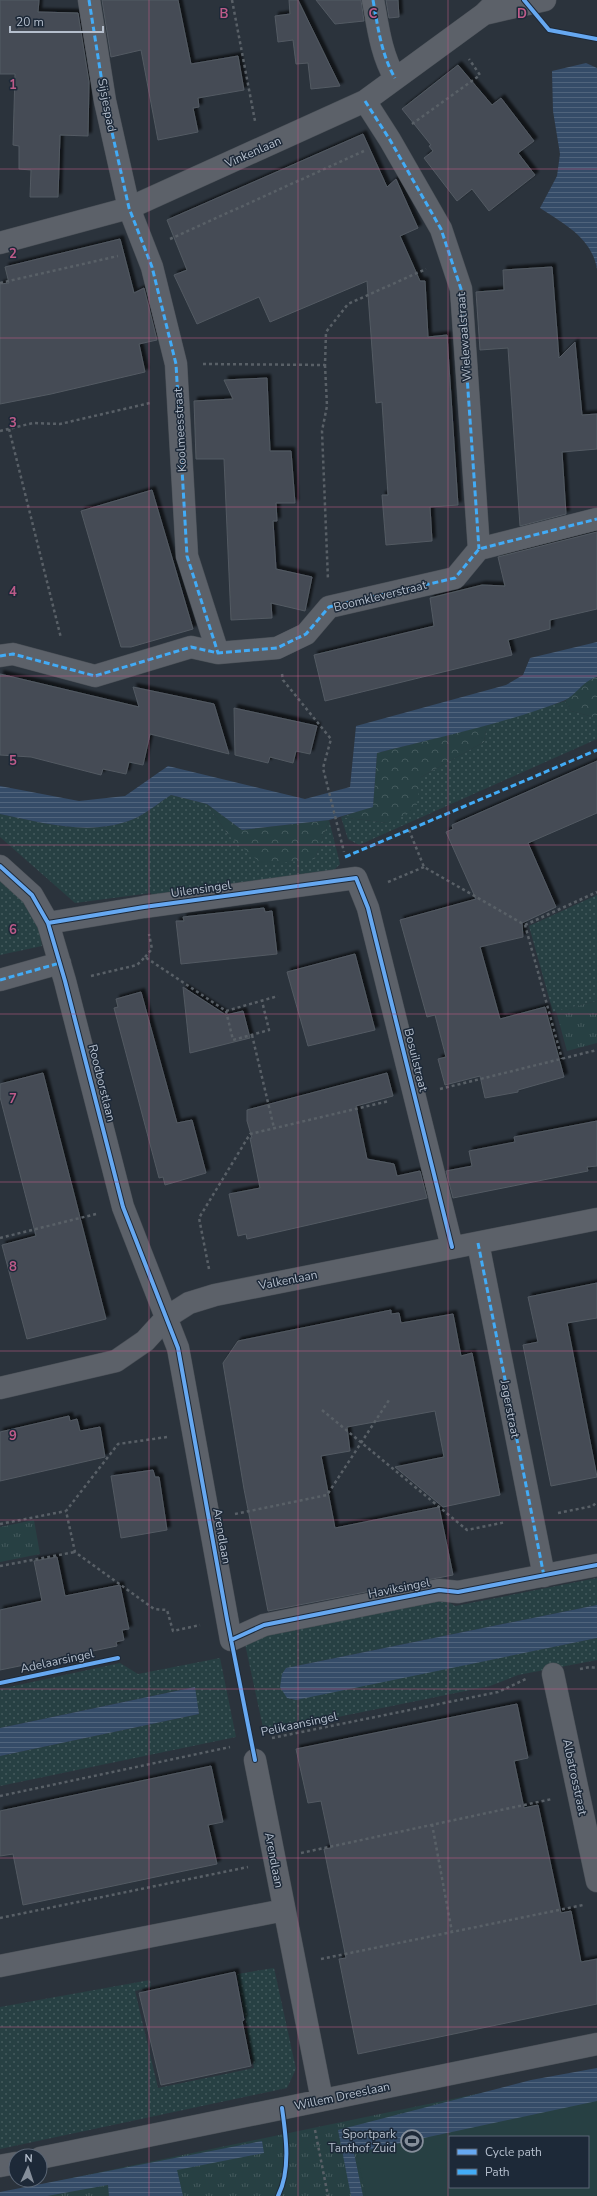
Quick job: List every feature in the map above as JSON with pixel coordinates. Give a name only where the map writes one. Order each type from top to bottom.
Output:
[{"type":"street","name":"Sijsjespad","points":[[89,0],[105,101],[129,208]]},
{"type":"street","points":[[373,0],[382,50],[387,64],[395,78]]},
{"type":"street","name":"Vinkenlaan","points":[[0,243],[129,208],[365,101],[491,7],[545,0]]},
{"type":"street","name":"Wielewaalstraat","points":[[365,101],[390,140],[441,230],[461,289],[479,549]]},
{"type":"street","name":"Koolmeesstraat","points":[[129,208],[152,267],[176,364],[187,556],[218,653]]},
{"type":"street","points":[[479,549],[597,519]]},
{"type":"street","name":"Boomkleverstraat","points":[[0,656],[13,654],[95,676],[191,647],[218,653],[277,648],[306,634],[329,607],[455,578],[479,549]]},
{"type":"street","name":"Roodborstlaan","points":[[0,866],[32,894],[48,923],[63,972],[123,1207],[166,1316]]},
{"type":"street","name":"Uilensingel","points":[[48,923],[144,907],[359,885]]},
{"type":"street","name":"Bosuilstraat","points":[[359,885],[368,908],[452,1247]]},
{"type":"street","points":[[0,980],[63,972]]},
{"type":"street","name":"Valkenlaan","points":[[0,1388],[116,1361],[145,1341],[166,1316],[189,1303],[214,1295],[597,1218]]},
{"type":"street","name":"Jagerstraat","points":[[478,1242],[544,1576]]},
{"type":"street","name":"Arendlaan","points":[[166,1316],[178,1348],[229,1630]]},
{"type":"street","name":"Haviksingel","points":[[229,1630],[264,1625],[439,1590],[458,1592],[597,1565]]},
{"type":"street","name":"Albatrosstraat","points":[[553,1674],[597,1881]]},
{"type":"street","name":"Arendlaan","points":[[253,1751],[295,1965],[316,2102]]},
{"type":"street","points":[[0,1966],[284,1910]]},
{"type":"street","name":"Willem Dreeslaan","points":[[48,2156],[597,2044]]},
{"type":"path","points":[[232,0],[260,149]]},
{"type":"path","points":[[0,283],[146,250],[390,140],[480,75],[454,35]]},
{"type":"path","points":[[329,607],[322,431],[327,406],[325,365],[326,332],[348,304],[450,258]]},
{"type":"path","points":[[176,364],[325,365]]},
{"type":"path","points":[[0,431],[33,423],[60,424],[178,397]]},
{"type":"path","points":[[9,429],[68,668]]},
{"type":"path","points":[[277,648],[283,680],[332,739],[323,768],[338,830]]},
{"type":"path","points":[[409,830],[424,867],[525,925],[562,1059]]},
{"type":"path","points":[[359,885],[424,867]]},
{"type":"path","points":[[525,925],[597,892]]},
{"type":"path","points":[[63,972],[137,966],[145,957],[226,1011],[233,1040],[269,1030],[262,1001]]},
{"type":"path","points":[[226,1011],[278,996]]},
{"type":"path","points":[[252,1035],[274,1128]]},
{"type":"path","points":[[214,1295],[199,1218],[250,1134],[597,1050]]},
{"type":"path","points":[[0,1238],[123,1207]]},
{"type":"path","points":[[208,1519],[327,1495],[389,1400]]},
{"type":"path","points":[[322,1410],[467,1530],[593,1506],[597,1501]]},
{"type":"path","points":[[0,1524],[66,1511],[118,1444],[193,1433]]},
{"type":"path","points":[[66,1511],[75,1552],[154,1609],[167,1610],[173,1630],[229,1630]]},
{"type":"path","points":[[0,1566],[75,1552]]},
{"type":"path","points":[[432,1824],[452,1932]]},
{"type":"path","points":[[295,1965],[589,1903]]},
{"type":"path","points":[[316,2102],[328,2196]]},
{"type":"green space","points":[[597,677],[597,718],[571,711],[565,701],[589,679]]},
{"type":"green space","points":[[565,701],[571,711],[597,718],[597,739],[359,845],[348,839],[341,817],[387,823],[421,777],[484,742],[487,725]]},
{"type":"green space","points":[[487,725],[484,742],[421,777],[416,810],[387,823],[341,817],[373,806],[377,753]]},
{"type":"green space","points":[[171,795],[207,804],[229,836],[315,859],[329,820],[340,864],[330,874],[152,897],[151,893],[75,903],[0,837],[0,814],[69,827],[104,827],[138,817]]},
{"type":"green space","points":[[207,804],[242,830],[329,820],[315,859],[263,865],[229,836]]},
{"type":"green space","points":[[0,873],[22,891],[39,928],[42,946],[0,955]]},
{"type":"green space","points":[[597,895],[597,1001],[553,1012],[529,926]]},
{"type":"green space","points":[[597,1001],[597,1043],[567,1051],[556,1011]]},
{"type":"green space","points":[[34,1520],[40,1554],[0,1562],[0,1527]]},
{"type":"green space","points":[[597,1578],[597,1605],[286,1668],[291,1700],[597,1638],[597,1660],[518,1675],[490,1686],[264,1732],[245,1644],[265,1633],[442,1598],[455,1606]]},
{"type":"green space","points":[[220,1658],[236,1737],[0,1786],[0,1756],[199,1714],[194,1687],[0,1728],[0,1689],[120,1663],[138,1674]]},
{"type":"green space","points":[[274,1968],[296,2069],[287,2088],[0,2149],[0,2007],[150,1980],[151,1987],[135,1991],[158,2088],[254,2068],[237,1974]]},
{"type":"green space","points":[[597,2069],[597,2196],[0,2196],[0,2193],[24,2188],[48,2188],[48,2183]]},
{"type":"green space","name":"Sportpark Tanthof Zuid","points":[[597,2092],[597,2196],[366,2196],[355,2145]]},
{"type":"water","points":[[586,63],[597,68],[597,269],[594,258],[583,240],[567,226],[540,208],[557,176],[560,154],[553,111],[552,71]]},
{"type":"water","points":[[597,642],[597,677],[583,685],[568,699],[517,717],[377,753],[373,807],[329,820],[242,830],[207,804],[171,795],[138,817],[104,827],[69,827],[0,814],[0,786],[79,801],[125,796],[168,766],[305,799],[350,787],[356,726],[506,685],[523,675],[530,658]]},
{"type":"water","points":[[597,1605],[597,1638],[296,1700],[287,1698],[280,1687],[282,1674],[286,1668]]},
{"type":"water","points":[[195,1687],[199,1714],[0,1756],[0,1728]]},
{"type":"water","points":[[597,2068],[597,2101],[354,2153],[363,2196],[351,2196],[338,2130],[531,2080]]},
{"type":"water","points":[[262,2141],[264,2153],[177,2170],[183,2196],[109,2196],[108,2185],[47,2196],[0,2196],[0,2192],[21,2188],[48,2188],[48,2183]]},
{"type":"building","points":[[0,0],[39,0],[38,12],[78,13],[89,82],[88,136],[60,135],[58,197],[30,197],[31,170],[19,169],[19,146],[13,145],[15,74],[0,74]]},
{"type":"building","points":[[102,0],[178,0],[191,64],[238,56],[244,90],[198,98],[199,107],[193,108],[198,132],[158,140],[141,50],[111,57]]},
{"type":"building","points":[[289,0],[298,0],[340,86],[311,89],[308,63],[296,64],[293,40],[278,42],[275,16],[290,14]]},
{"type":"building","points":[[316,0],[361,0],[364,21],[335,24]]},
{"type":"building","points":[[386,0],[398,0],[399,17],[389,18]]},
{"type":"building","points":[[458,65],[492,105],[501,98],[534,141],[518,153],[535,175],[489,211],[472,189],[457,201],[424,158],[433,151],[429,146],[431,145],[402,109]]},
{"type":"building","points":[[363,134],[387,187],[396,179],[418,228],[400,236],[420,281],[425,281],[428,337],[447,335],[458,505],[430,507],[432,541],[386,545],[382,495],[388,495],[382,402],[376,403],[367,281],[270,322],[259,297],[197,324],[174,275],[187,270],[167,220]]},
{"type":"building","points":[[120,239],[134,293],[144,288],[157,340],[139,344],[145,372],[51,394],[0,404],[0,284],[9,283],[5,267]]},
{"type":"building","points":[[552,267],[559,358],[575,342],[582,415],[597,414],[597,449],[562,452],[566,514],[520,526],[508,348],[480,350],[476,292],[504,290],[503,270]]},
{"type":"building","points":[[267,378],[270,451],[291,451],[295,503],[276,503],[277,521],[273,521],[276,569],[312,577],[305,611],[271,603],[272,618],[231,620],[224,459],[196,459],[194,401],[233,399],[224,380]]},
{"type":"building","points":[[152,490],[193,629],[131,647],[121,647],[81,511]]},
{"type":"building","points":[[597,532],[597,609],[550,620],[550,629],[508,640],[512,655],[325,701],[314,655],[434,626],[430,598],[482,585],[505,586],[498,557]]},
{"type":"building","points":[[0,674],[139,707],[133,687],[214,704],[229,754],[150,734],[143,765],[129,762],[126,774],[103,769],[101,775],[31,757],[0,755]]},
{"type":"building","points":[[234,708],[317,726],[310,754],[296,751],[293,763],[270,757],[268,763],[235,755]]},
{"type":"building","points":[[597,761],[597,813],[528,843],[556,907],[522,923],[523,937],[480,947],[500,1019],[545,1007],[564,1077],[518,1090],[518,1092],[485,1098],[480,1076],[445,1085],[438,1059],[446,1057],[435,1015],[427,1017],[400,920],[476,899],[446,832],[453,829],[452,825]]},
{"type":"building","points":[[264,908],[265,912],[272,911],[277,954],[181,964],[176,921],[184,921],[183,917]]},
{"type":"building","points":[[355,954],[375,1030],[308,1046],[287,972]]},
{"type":"building","points":[[183,987],[226,1015],[243,1011],[250,1038],[190,1053]]},
{"type":"building","points":[[141,992],[177,1123],[192,1120],[206,1173],[165,1185],[163,1177],[159,1178],[114,1008],[118,1007],[116,999]]},
{"type":"building","points":[[43,1073],[106,1319],[27,1339],[2,1245],[36,1236],[0,1097],[0,1084]]},
{"type":"building","points":[[387,1073],[393,1096],[356,1106],[367,1159],[394,1164],[397,1176],[420,1171],[427,1198],[247,1239],[246,1234],[238,1236],[229,1194],[260,1188],[250,1138],[252,1138],[247,1121],[247,1110]]},
{"type":"building","points":[[597,1121],[597,1166],[587,1167],[588,1171],[453,1198],[446,1171],[472,1166],[469,1151],[515,1142],[514,1137]]},
{"type":"building","points":[[597,1283],[597,1318],[567,1323],[597,1477],[551,1486],[523,1345],[538,1342],[528,1297]]},
{"type":"building","points":[[391,1310],[391,1314],[399,1313],[401,1323],[453,1314],[461,1356],[472,1353],[500,1495],[443,1507],[395,1467],[444,1457],[435,1411],[347,1427],[350,1451],[321,1456],[335,1528],[439,1507],[453,1575],[268,1611],[244,1489],[223,1363],[238,1341]]},
{"type":"building","points":[[69,1416],[70,1421],[77,1419],[80,1431],[100,1427],[105,1457],[0,1481],[0,1432]]},
{"type":"building","points":[[153,1470],[155,1477],[159,1477],[167,1530],[121,1538],[111,1476]]},
{"type":"building","points":[[57,1557],[65,1596],[120,1585],[129,1629],[122,1630],[124,1640],[116,1642],[117,1646],[0,1670],[0,1610],[42,1601],[34,1561]]},
{"type":"building","points":[[517,1704],[528,1758],[514,1761],[524,1808],[538,1805],[561,1913],[571,1911],[581,1962],[597,1959],[597,2004],[358,2054],[339,1959],[346,1958],[324,1849],[331,1848],[321,1801],[308,1803],[296,1749]]},
{"type":"building","points":[[211,1766],[223,1822],[208,1825],[217,1864],[23,1905],[13,1854],[0,1856],[0,1811]]},
{"type":"building","points":[[235,1972],[244,2020],[242,2021],[251,2066],[161,2085],[139,1993]]},
{"type":"marked path","points":[[89,0],[105,101],[129,208],[152,267],[176,364],[187,556],[218,653]]},
{"type":"marked path","points":[[373,0],[383,50],[395,78]]},
{"type":"marked path","points":[[365,101],[390,140],[441,229],[461,289],[479,549]]},
{"type":"marked path","points":[[0,656],[13,654],[95,676],[191,647],[218,653],[277,648],[306,634],[329,607],[455,578],[479,549],[597,519]]},
{"type":"marked path","points":[[345,857],[597,750]]},
{"type":"marked path","points":[[0,980],[60,963]]},
{"type":"marked path","points":[[478,1243],[544,1576]]},
{"type":"cycle path","points":[[524,0],[549,30],[597,39]]},
{"type":"cycle path","points":[[0,866],[32,895],[48,923],[65,981],[123,1207],[178,1348],[227,1619],[255,1760]]},
{"type":"cycle path","points":[[48,923],[144,907],[356,878],[368,908],[452,1247]]},
{"type":"cycle path","points":[[231,1640],[264,1625],[439,1590],[458,1592],[597,1565]]},
{"type":"cycle path","name":"Adelaarsingel","points":[[0,1683],[118,1658]]},
{"type":"cycle path","points":[[278,2196],[285,2175],[286,2164],[286,2141],[282,2108]]},
{"type":"place","name":"Sportpark Tanthof Zuid","points":[[412,2141]]}]
